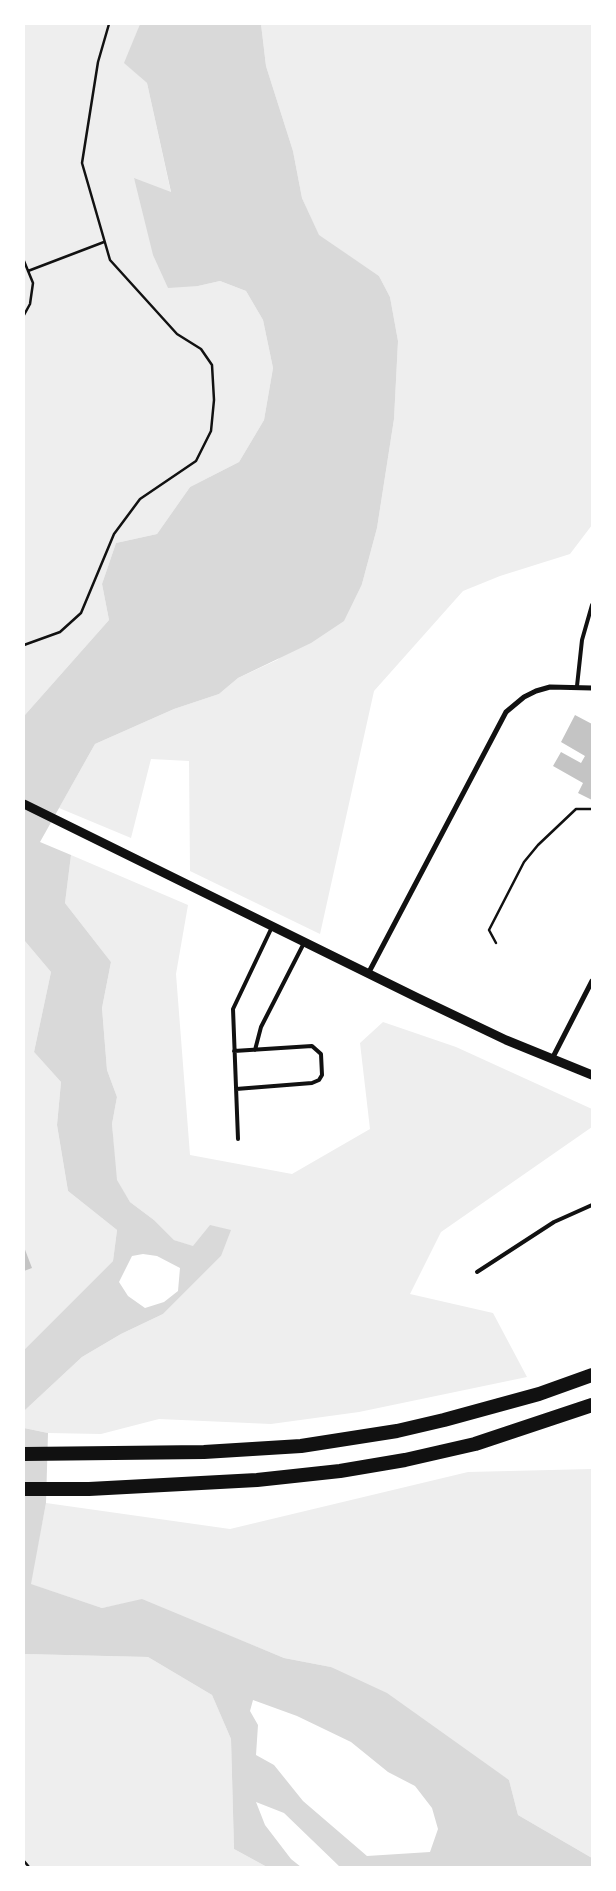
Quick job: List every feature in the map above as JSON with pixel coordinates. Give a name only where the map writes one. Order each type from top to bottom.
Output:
[{"type":"highway","points":[[24,1454],[204,1452],[301,1446],[406,1429],[482,1411],[592,1375]]},
{"type":"highway","points":[[24,1489],[257,1480],[340,1471],[405,1460],[475,1444],[592,1405]]},
{"type":"street","points":[[369,972],[506,712],[524,697],[550,687],[577,686],[592,688]]},
{"type":"street","points":[[24,804],[369,972],[418,998],[552,1060],[592,1075]]},
{"type":"street","points":[[552,1060],[592,981]]},
{"type":"lane","points":[[577,686],[582,640],[592,604]]},
{"type":"lane","points":[[238,1139],[233,1009],[273,925]]},
{"type":"lane","points":[[255,1050],[261,1027],[305,941]]},
{"type":"lane","points":[[234,1051],[312,1046],[321,1054],[322,1075],[319,1080],[312,1083],[236,1089]]},
{"type":"lane","points":[[478,1272],[554,1222],[592,1205]]},
{"type":"path","points":[[24,645],[60,632],[81,613],[114,534],[140,499],[196,461],[211,431],[214,400],[212,365],[201,349],[176,334],[110,260],[82,163],[98,62],[109,24]]},
{"type":"path","points":[[28,271],[104,242]]},
{"type":"path","points":[[24,261],[32,283],[30,304],[24,314]]},
{"type":"path","points":[[496,943],[489,930],[524,862],[538,845],[576,809],[592,809]]},
{"type":"path","points":[[24,1861],[29,1867]]},
{"type":"shaded area","points":[[24,24],[140,24],[125,63],[147,83],[171,193],[134,179],[198,286],[220,281],[246,291],[263,320],[273,368],[264,420],[239,462],[190,487],[157,534],[116,543],[102,584],[109,620],[24,716]]},
{"type":"shaded area","points":[[140,24],[261,24],[266,66],[293,151],[302,198],[319,235],[379,276],[390,297],[398,341],[394,419],[377,528],[362,584],[344,621],[311,643],[238,678],[219,694],[174,709],[95,744],[40,842],[71,855],[65,903],[111,962],[102,1008],[107,1070],[117,1097],[112,1124],[117,1180],[130,1202],[154,1220],[174,1240],[193,1246],[210,1225],[231,1230],[221,1256],[163,1314],[121,1334],[82,1357],[24,1411],[24,1350],[113,1261],[117,1230],[68,1191],[57,1125],[61,1082],[34,1052],[51,972],[24,940],[24,716],[109,620],[102,584],[116,543],[157,534],[190,487],[239,462],[264,420],[273,368],[263,320],[246,291],[220,281],[198,286],[168,288],[153,255],[134,178],[171,192],[147,83],[124,63]],"holes":[[[143,1254],[157,1256],[180,1268],[178,1291],[164,1302],[145,1308],[128,1296],[119,1282],[132,1256]]]},
{"type":"shaded area","points":[[261,24],[592,24],[592,525],[570,554],[500,576],[463,591],[374,691],[320,934],[190,871],[189,761],[151,759],[131,838],[59,808],[95,744],[174,709],[219,694],[238,678],[277,660],[362,584],[377,528],[394,419],[398,341],[390,297],[379,276],[319,236],[302,198],[293,151],[266,66]]},
{"type":"shaded area","points":[[71,855],[188,905],[176,974],[190,1155],[292,1174],[370,1129],[360,1043],[383,1022],[456,1047],[592,1109],[592,1127],[441,1232],[410,1294],[493,1313],[527,1377],[359,1412],[271,1424],[159,1419],[101,1434],[48,1433],[24,1428],[24,1411],[82,1357],[121,1334],[163,1314],[221,1256],[174,1240],[154,1220],[130,1202],[116,1180],[112,1124],[117,1097],[107,1070],[102,1008],[111,962],[65,903]]},
{"type":"shaded area","points":[[24,940],[51,972],[34,1052],[61,1082],[57,1125],[68,1191],[117,1230],[113,1261],[24,1350]]},
{"type":"shaded area","points":[[24,1428],[48,1433],[46,1503],[31,1584],[102,1608],[142,1599],[284,1658],[331,1667],[387,1693],[509,1780],[518,1815],[592,1858],[592,1867],[340,1867],[284,1813],[256,1802],[265,1825],[291,1859],[301,1867],[267,1867],[234,1849],[231,1739],[212,1695],[148,1657],[24,1654]],"holes":[[[253,1700],[297,1716],[351,1742],[388,1772],[415,1786],[432,1808],[438,1829],[430,1852],[367,1856],[303,1801],[274,1765],[256,1755],[258,1725],[250,1711]]]},
{"type":"shaded area","points":[[592,1469],[592,1858],[518,1815],[509,1780],[331,1667],[284,1658],[142,1600],[102,1608],[30,1584],[46,1503],[230,1529],[468,1472]]},
{"type":"shaded area","points":[[24,1654],[148,1657],[212,1695],[231,1739],[234,1849],[267,1867],[24,1867]]},
{"type":"building","points":[[575,715],[592,724],[592,800],[578,793],[583,783],[553,766],[561,752],[581,763],[585,756],[561,742]]},
{"type":"building","points":[[24,1247],[32,1268],[24,1271]]}]
